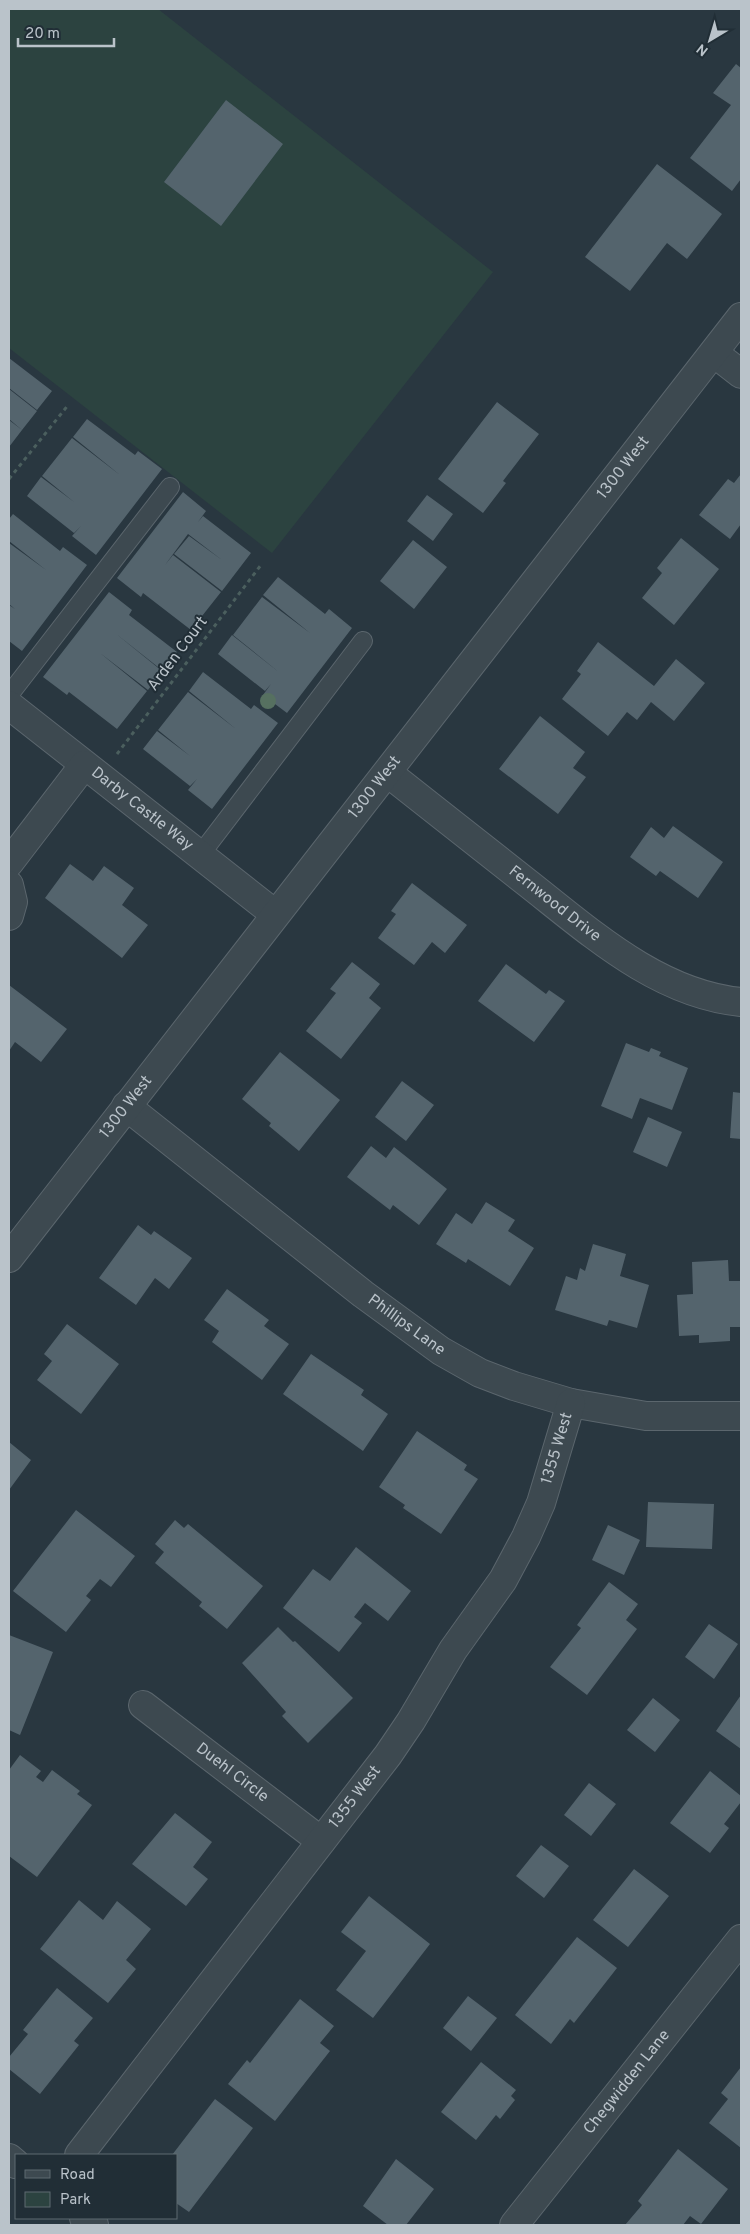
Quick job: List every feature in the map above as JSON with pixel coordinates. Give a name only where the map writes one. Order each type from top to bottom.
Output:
[{"type":"street","name":"1300 West","points":[[9,1258],[741,317]]},
{"type":"street","points":[[714,353],[741,374]]},
{"type":"street","name":"Darby Castle Way","points":[[9,705],[275,914]]},
{"type":"street","points":[[9,863],[84,764]]},
{"type":"street","name":"Fernwood Drive","points":[[388,773],[607,946],[664,980],[722,1000],[741,1002]]},
{"type":"street","points":[[9,886],[13,902],[9,916]]},
{"type":"street","name":"Phillips Lane","points":[[126,1106],[363,1294],[441,1351],[480,1373],[514,1386],[570,1403],[646,1416],[741,1416]]},
{"type":"street","name":"1355 West","points":[[81,2154],[388,1755],[411,1721],[452,1650],[503,1580],[541,1503],[570,1403]]},
{"type":"street","name":"Duehl Circle","points":[[143,1705],[321,1841]]},
{"type":"street","name":"Chegwidden Lane","points":[[514,2225],[741,1939]]},
{"type":"lane","points":[[9,695],[170,487]]},
{"type":"lane","points":[[200,855],[363,642]]},
{"type":"path","points":[[9,479],[69,404]]},
{"type":"path","name":"Arden Court","points":[[114,758],[261,565]]},
{"type":"green space","points":[[9,9],[158,9],[493,272],[272,553],[9,348]]},
{"type":"building","points":[[736,64],[741,68],[741,179],[732,191],[690,158],[731,105],[713,93]]},
{"type":"building","points":[[226,100],[283,144],[221,226],[164,182]]},
{"type":"building","points":[[657,164],[722,214],[687,259],[667,243],[630,291],[585,257]]},
{"type":"building","points":[[9,358],[52,391],[37,410],[9,388]]},
{"type":"building","points":[[9,389],[37,411],[22,430],[9,419]]},
{"type":"building","points":[[497,402],[539,434],[503,481],[506,483],[483,513],[438,479]]},
{"type":"building","points":[[87,419],[135,455],[138,451],[162,469],[96,555],[72,536],[81,526],[74,533],[27,496],[41,477],[74,502],[42,476],[72,438],[120,475],[73,437]]},
{"type":"building","points":[[9,420],[22,430],[9,447]]},
{"type":"building","points":[[741,474],[741,524],[730,539],[699,515],[728,479],[734,483]]},
{"type":"building","points":[[183,492],[206,511],[198,522],[203,516],[251,553],[222,591],[174,554],[189,536],[222,560],[188,534],[165,565],[173,555],[221,592],[191,630],[143,593],[141,597],[117,578]]},
{"type":"building","points":[[427,495],[453,514],[433,541],[407,521]]},
{"type":"building","points":[[13,514],[60,551],[63,547],[87,565],[22,651],[9,641],[9,605],[15,609],[9,604],[9,543],[46,570],[9,541],[9,519]]},
{"type":"building","points":[[681,538],[719,569],[674,625],[642,598],[662,573],[657,568]]},
{"type":"building","points":[[413,540],[447,567],[414,609],[380,581]]},
{"type":"building","points":[[278,577],[325,614],[329,609],[352,628],[287,713],[263,695],[271,684],[265,691],[218,654],[232,635],[280,673],[233,635],[262,597],[310,633],[263,595]]},
{"type":"building","points":[[109,592],[132,610],[129,615],[177,652],[163,671],[115,633],[162,671],[148,690],[100,653],[147,691],[117,729],[69,692],[67,695],[43,677]]},
{"type":"building","points":[[598,642],[654,686],[676,659],[705,683],[674,721],[651,702],[637,720],[627,712],[608,736],[562,699],[581,674],[577,671]]},
{"type":"building","points":[[203,672],[251,709],[254,705],[278,723],[212,809],[188,790],[197,779],[190,786],[143,749],[157,731],[190,756],[158,730],[188,692],[236,729],[189,691]]},
{"type":"building","points":[[540,716],[585,752],[573,768],[586,777],[558,814],[499,769]]},
{"type":"building","points":[[673,826],[723,862],[698,898],[660,871],[656,876],[630,857],[651,827],[664,838]]},
{"type":"building","points":[[70,864],[93,881],[104,866],[134,888],[122,905],[148,925],[122,958],[45,898]]},
{"type":"building","points":[[412,883],[467,925],[445,953],[432,942],[414,965],[378,938],[396,914],[391,911]]},
{"type":"building","points":[[352,962],[380,984],[369,998],[381,1008],[341,1059],[306,1031],[336,993],[330,989]]},
{"type":"building","points":[[506,964],[546,994],[549,990],[565,1001],[534,1042],[478,1001]]},
{"type":"building","points":[[9,985],[67,1029],[41,1062],[15,1042],[9,1051]]},
{"type":"building","points":[[626,1043],[649,1052],[651,1048],[661,1052],[659,1056],[688,1068],[672,1110],[640,1098],[632,1119],[601,1106]]},
{"type":"building","points":[[280,1052],[340,1100],[299,1151],[269,1126],[271,1123],[242,1099]]},
{"type":"building","points":[[402,1081],[434,1105],[406,1141],[375,1117]]},
{"type":"building","points":[[733,1092],[741,1093],[741,1139],[730,1138]]},
{"type":"building","points":[[648,1117],[682,1132],[667,1167],[633,1152]]},
{"type":"building","points":[[371,1146],[386,1158],[394,1147],[447,1189],[419,1225],[393,1205],[390,1210],[347,1177]]},
{"type":"building","points":[[486,1202],[515,1220],[508,1231],[534,1248],[510,1286],[468,1259],[466,1263],[436,1244],[456,1213],[472,1224]]},
{"type":"building","points":[[138,1225],[151,1235],[154,1231],[192,1258],[169,1289],[155,1278],[136,1305],[99,1278]]},
{"type":"building","points":[[593,1244],[626,1254],[620,1276],[649,1285],[637,1328],[609,1320],[607,1326],[555,1310],[566,1276],[577,1280],[580,1268],[585,1271]]},
{"type":"building","points":[[728,1260],[729,1281],[741,1281],[741,1327],[730,1327],[730,1341],[699,1343],[699,1335],[679,1336],[677,1295],[693,1294],[692,1262]]},
{"type":"building","points":[[227,1289],[269,1320],[264,1326],[289,1344],[262,1380],[212,1342],[219,1331],[204,1320]]},
{"type":"building","points":[[67,1324],[119,1364],[81,1414],[37,1380],[52,1361],[44,1354]]},
{"type":"building","points":[[311,1354],[364,1390],[361,1395],[388,1414],[363,1451],[283,1394]]},
{"type":"building","points":[[417,1431],[467,1465],[464,1470],[478,1479],[441,1534],[403,1508],[405,1505],[379,1487]]},
{"type":"building","points":[[9,1442],[31,1460],[9,1490]]},
{"type":"building","points":[[648,1502],[714,1504],[712,1549],[646,1547]]},
{"type":"building","points":[[76,1510],[135,1556],[111,1587],[100,1579],[86,1596],[91,1600],[66,1632],[13,1591]]},
{"type":"building","points":[[175,1520],[184,1528],[188,1524],[263,1586],[227,1629],[199,1606],[202,1602],[155,1563],[164,1552],[155,1544]]},
{"type":"building","points":[[608,1525],[640,1540],[624,1575],[592,1560]]},
{"type":"building","points":[[356,1547],[411,1591],[388,1621],[365,1603],[354,1617],[362,1623],[339,1652],[283,1608],[313,1569],[330,1581]]},
{"type":"building","points":[[609,1582],[638,1604],[626,1620],[637,1629],[587,1695],[550,1667],[581,1628],[577,1625]]},
{"type":"building","points":[[709,1624],[738,1644],[714,1679],[685,1657]]},
{"type":"building","points":[[278,1627],[293,1642],[295,1641],[353,1698],[308,1743],[282,1716],[286,1712],[242,1663]]},
{"type":"building","points":[[9,1635],[53,1652],[20,1735],[9,1730]]},
{"type":"building","points":[[741,1695],[741,1749],[716,1731]]},
{"type":"building","points":[[653,1698],[680,1720],[655,1752],[627,1730]]},
{"type":"building","points":[[20,1755],[41,1771],[36,1777],[43,1782],[52,1770],[80,1791],[77,1794],[92,1805],[37,1877],[9,1856],[9,1770]]},
{"type":"building","points":[[710,1771],[741,1796],[741,1802],[724,1824],[729,1828],[710,1853],[670,1823]]},
{"type":"building","points":[[589,1783],[616,1804],[591,1836],[564,1815]]},
{"type":"building","points":[[175,1813],[212,1842],[193,1867],[208,1879],[186,1906],[132,1864]]},
{"type":"building","points":[[541,1845],[569,1866],[544,1898],[516,1876]]},
{"type":"building","points":[[634,1869],[669,1896],[628,1947],[593,1920]]},
{"type":"building","points":[[369,1896],[430,1944],[373,2018],[336,1990],[366,1951],[341,1932]]},
{"type":"building","points":[[79,1900],[103,1920],[117,1901],[151,1929],[126,1960],[136,1969],[108,2003],[40,1949]]},
{"type":"building","points":[[577,1937],[617,1968],[574,2023],[570,2019],[551,2044],[515,2015]]},
{"type":"building","points":[[57,1988],[93,2018],[74,2041],[79,2045],[40,2094],[9,2069],[9,2057],[28,2034],[23,2030]]},
{"type":"building","points":[[468,1996],[497,2018],[471,2051],[443,2028]]},
{"type":"building","points":[[300,1999],[334,2026],[320,2043],[330,2051],[275,2121],[228,2084],[247,2060],[250,2063]]},
{"type":"building","points":[[481,2062],[516,2090],[511,2096],[515,2100],[500,2119],[496,2115],[476,2140],[441,2112]]},
{"type":"building","points":[[741,2067],[741,2148],[709,2123],[728,2099],[721,2093]]},
{"type":"building","points":[[215,2099],[253,2128],[189,2212],[178,2204],[178,2154],[173,2154]]},
{"type":"building","points":[[678,2149],[728,2189],[701,2224],[690,2216],[683,2225],[625,2225],[642,2205],[638,2201]]},
{"type":"building","points":[[396,2159],[434,2189],[406,2225],[388,2225],[363,2206]]}]
